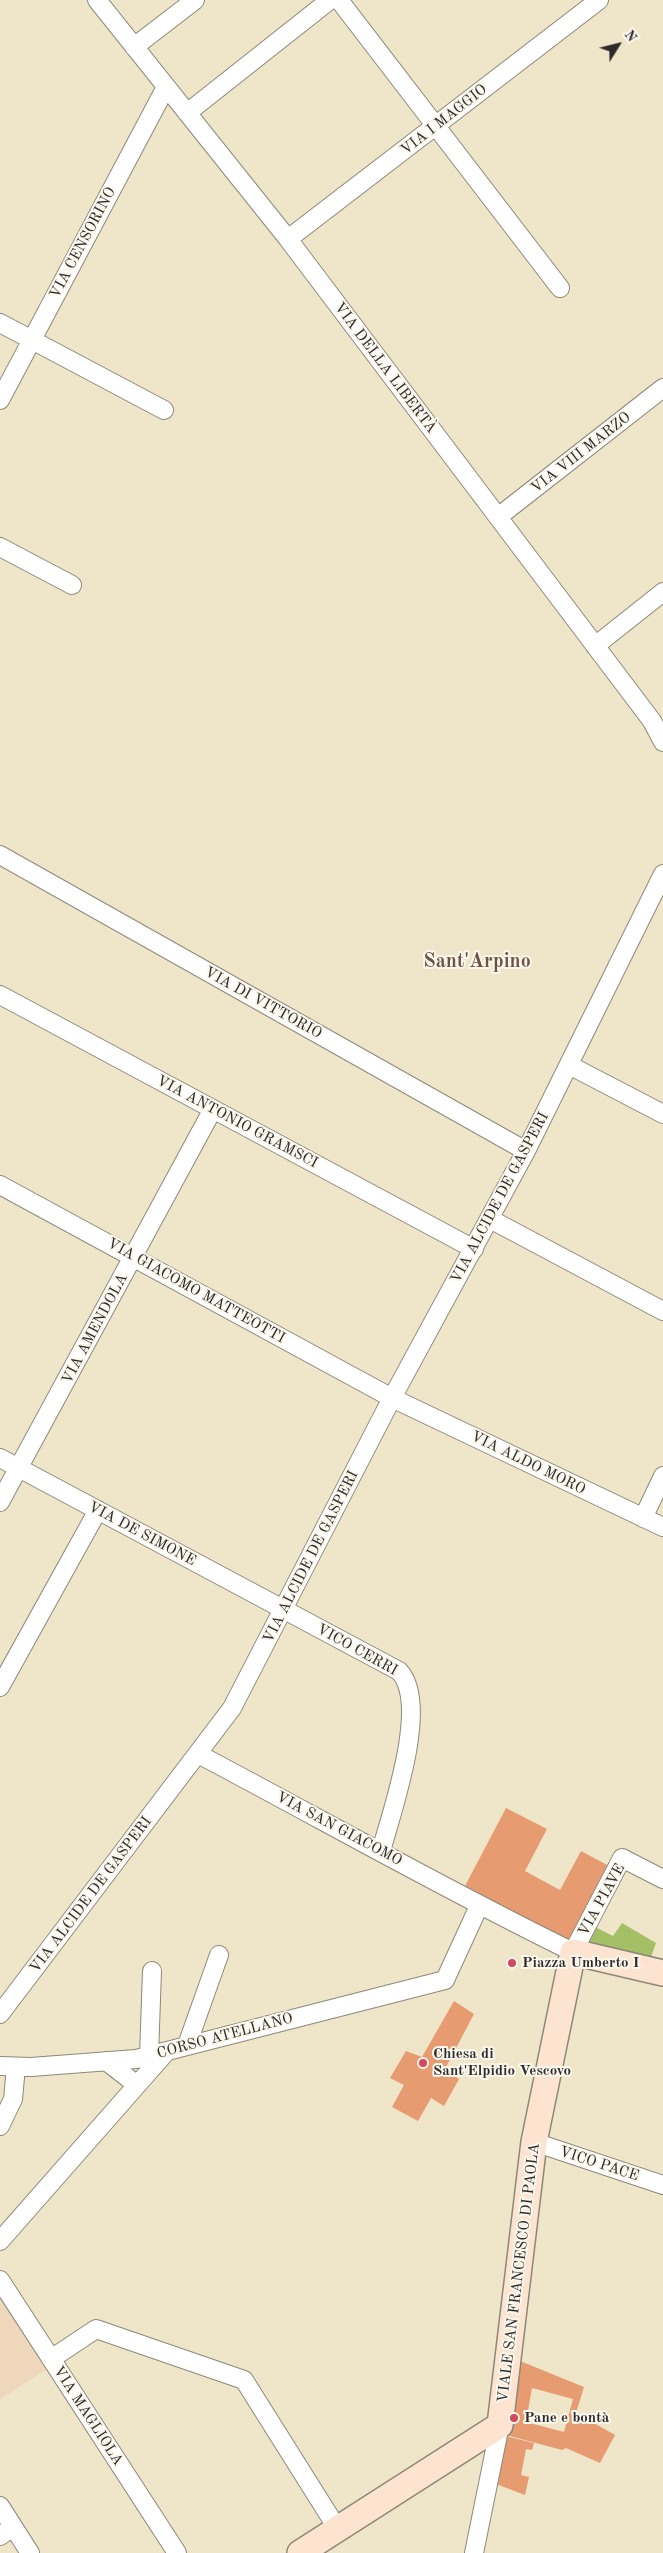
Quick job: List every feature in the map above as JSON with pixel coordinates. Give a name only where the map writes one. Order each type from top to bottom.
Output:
[{"type":"street","name":"VIA DELLA LIBERTÀ","points":[[97,0],[288,239],[652,721],[663,742]]},
{"type":"street","points":[[134,47],[195,0]]},
{"type":"street","points":[[187,113],[330,0]]},
{"type":"street","points":[[339,0],[560,288]]},
{"type":"street","name":"VIA I MAGGIO","points":[[288,239],[599,0]]},
{"type":"street","name":"VIA CENSORINO","points":[[0,400],[166,87]]},
{"type":"street","points":[[0,323],[164,410]]},
{"type":"street","name":"VIA VIII MARZO","points":[[498,518],[663,388]]},
{"type":"street","points":[[0,547],[72,585]]},
{"type":"street","points":[[595,646],[663,592]]},
{"type":"street","name":"VIA DI VITTORIO","points":[[0,855],[526,1152]]},
{"type":"street","name":"VIA ALCIDE DE GASPERI","points":[[0,2014],[232,1708],[392,1398],[526,1152],[569,1065],[658,900],[663,874]]},
{"type":"street","name":"VIA ANTONIO GRAMSCI","points":[[0,995],[474,1249]]},
{"type":"street","points":[[569,1065],[663,1114]]},
{"type":"street","name":"VIA AMENDOLA","points":[[0,1502],[20,1469],[213,1109]]},
{"type":"street","name":"VIA GIACOMO MATTEOTTI","points":[[0,1185],[392,1398]]},
{"type":"street","points":[[490,1219],[663,1311]]},
{"type":"street","name":"VIA ALDO MORO","points":[[392,1398],[663,1527]]},
{"type":"street","name":"VIA DE SIMONE","points":[[0,1458],[284,1610]]},
{"type":"street","points":[[644,1518],[663,1476]]},
{"type":"street","points":[[0,1687],[98,1510]]},
{"type":"street","name":"VICO CERRI","points":[[284,1610],[399,1671],[405,1677],[408,1684],[411,1730],[409,1748],[381,1850]]},
{"type":"street","name":"VIA SAN GIACOMO","points":[[198,1754],[381,1850],[480,1906]]},
{"type":"street","name":"VIA PIAVE","points":[[573,1952],[622,1858],[663,1879]]},
{"type":"street","points":[[480,1906],[573,1952],[663,1974]]},
{"type":"street","name":"CORSO ATELLANO","points":[[8,2066],[136,2059],[445,1980],[480,1906]]},
{"type":"street","name":"VIALE SAN FRANCESCO DI PAOLA","points":[[474,2553],[500,2425],[534,2142],[557,2022],[573,1952]]},
{"type":"street","points":[[187,2045],[219,1954]]},
{"type":"street","points":[[149,2056],[152,1971]]},
{"type":"street","points":[[0,2241],[167,2051]]},
{"type":"street","points":[[106,2062],[137,2085]]},
{"type":"street","points":[[0,2126],[13,2099],[8,2066]]},
{"type":"street","name":"VICO PACE","points":[[534,2142],[663,2185]]},
{"type":"street","name":"VIA MAGLIOLA","points":[[0,2280],[177,2553]]},
{"type":"street","points":[[51,2359],[96,2330],[244,2380],[337,2528]]},
{"type":"street","points":[[300,2553],[500,2425]]},
{"type":"street","points":[[0,2506],[7,2531],[30,2553]]},
{"type":"shaded area","points":[[0,2295],[46,2370],[0,2399]]},
{"type":"green space","points":[[622,1923],[656,1943],[647,1968],[580,1952],[593,1926],[613,1936]]},
{"type":"building","points":[[506,1808],[547,1829],[525,1871],[560,1890],[581,1851],[611,1867],[571,1943],[465,1886]]},
{"type":"building","name":"Chiesa di Sant'Elpidio Vescovo","points":[[454,2001],[474,2014],[445,2069],[459,2079],[444,2106],[431,2098],[418,2121],[392,2107],[404,2085],[390,2078],[406,2051],[422,2057]]},
{"type":"building","points":[[520,2361],[584,2387],[576,2413],[615,2435],[600,2463],[566,2448],[562,2450],[506,2435]],"holes":[[[532,2388],[573,2399],[564,2432],[526,2422]]]},
{"type":"building","points":[[505,2436],[534,2443],[532,2450],[526,2449],[521,2475],[529,2477],[525,2495],[496,2484]]},
{"type":"place","name":"Piazza Umberto I","points":[[512,1963]]},
{"type":"place","name":"Chiesa di Sant'Elpidio Vescovo","points":[[423,2063]]},
{"type":"place","name":"Pane e bontà","points":[[514,2418]]},
{"type":"district","name":"Sant'Arpino","points":[[477,962]]}]
